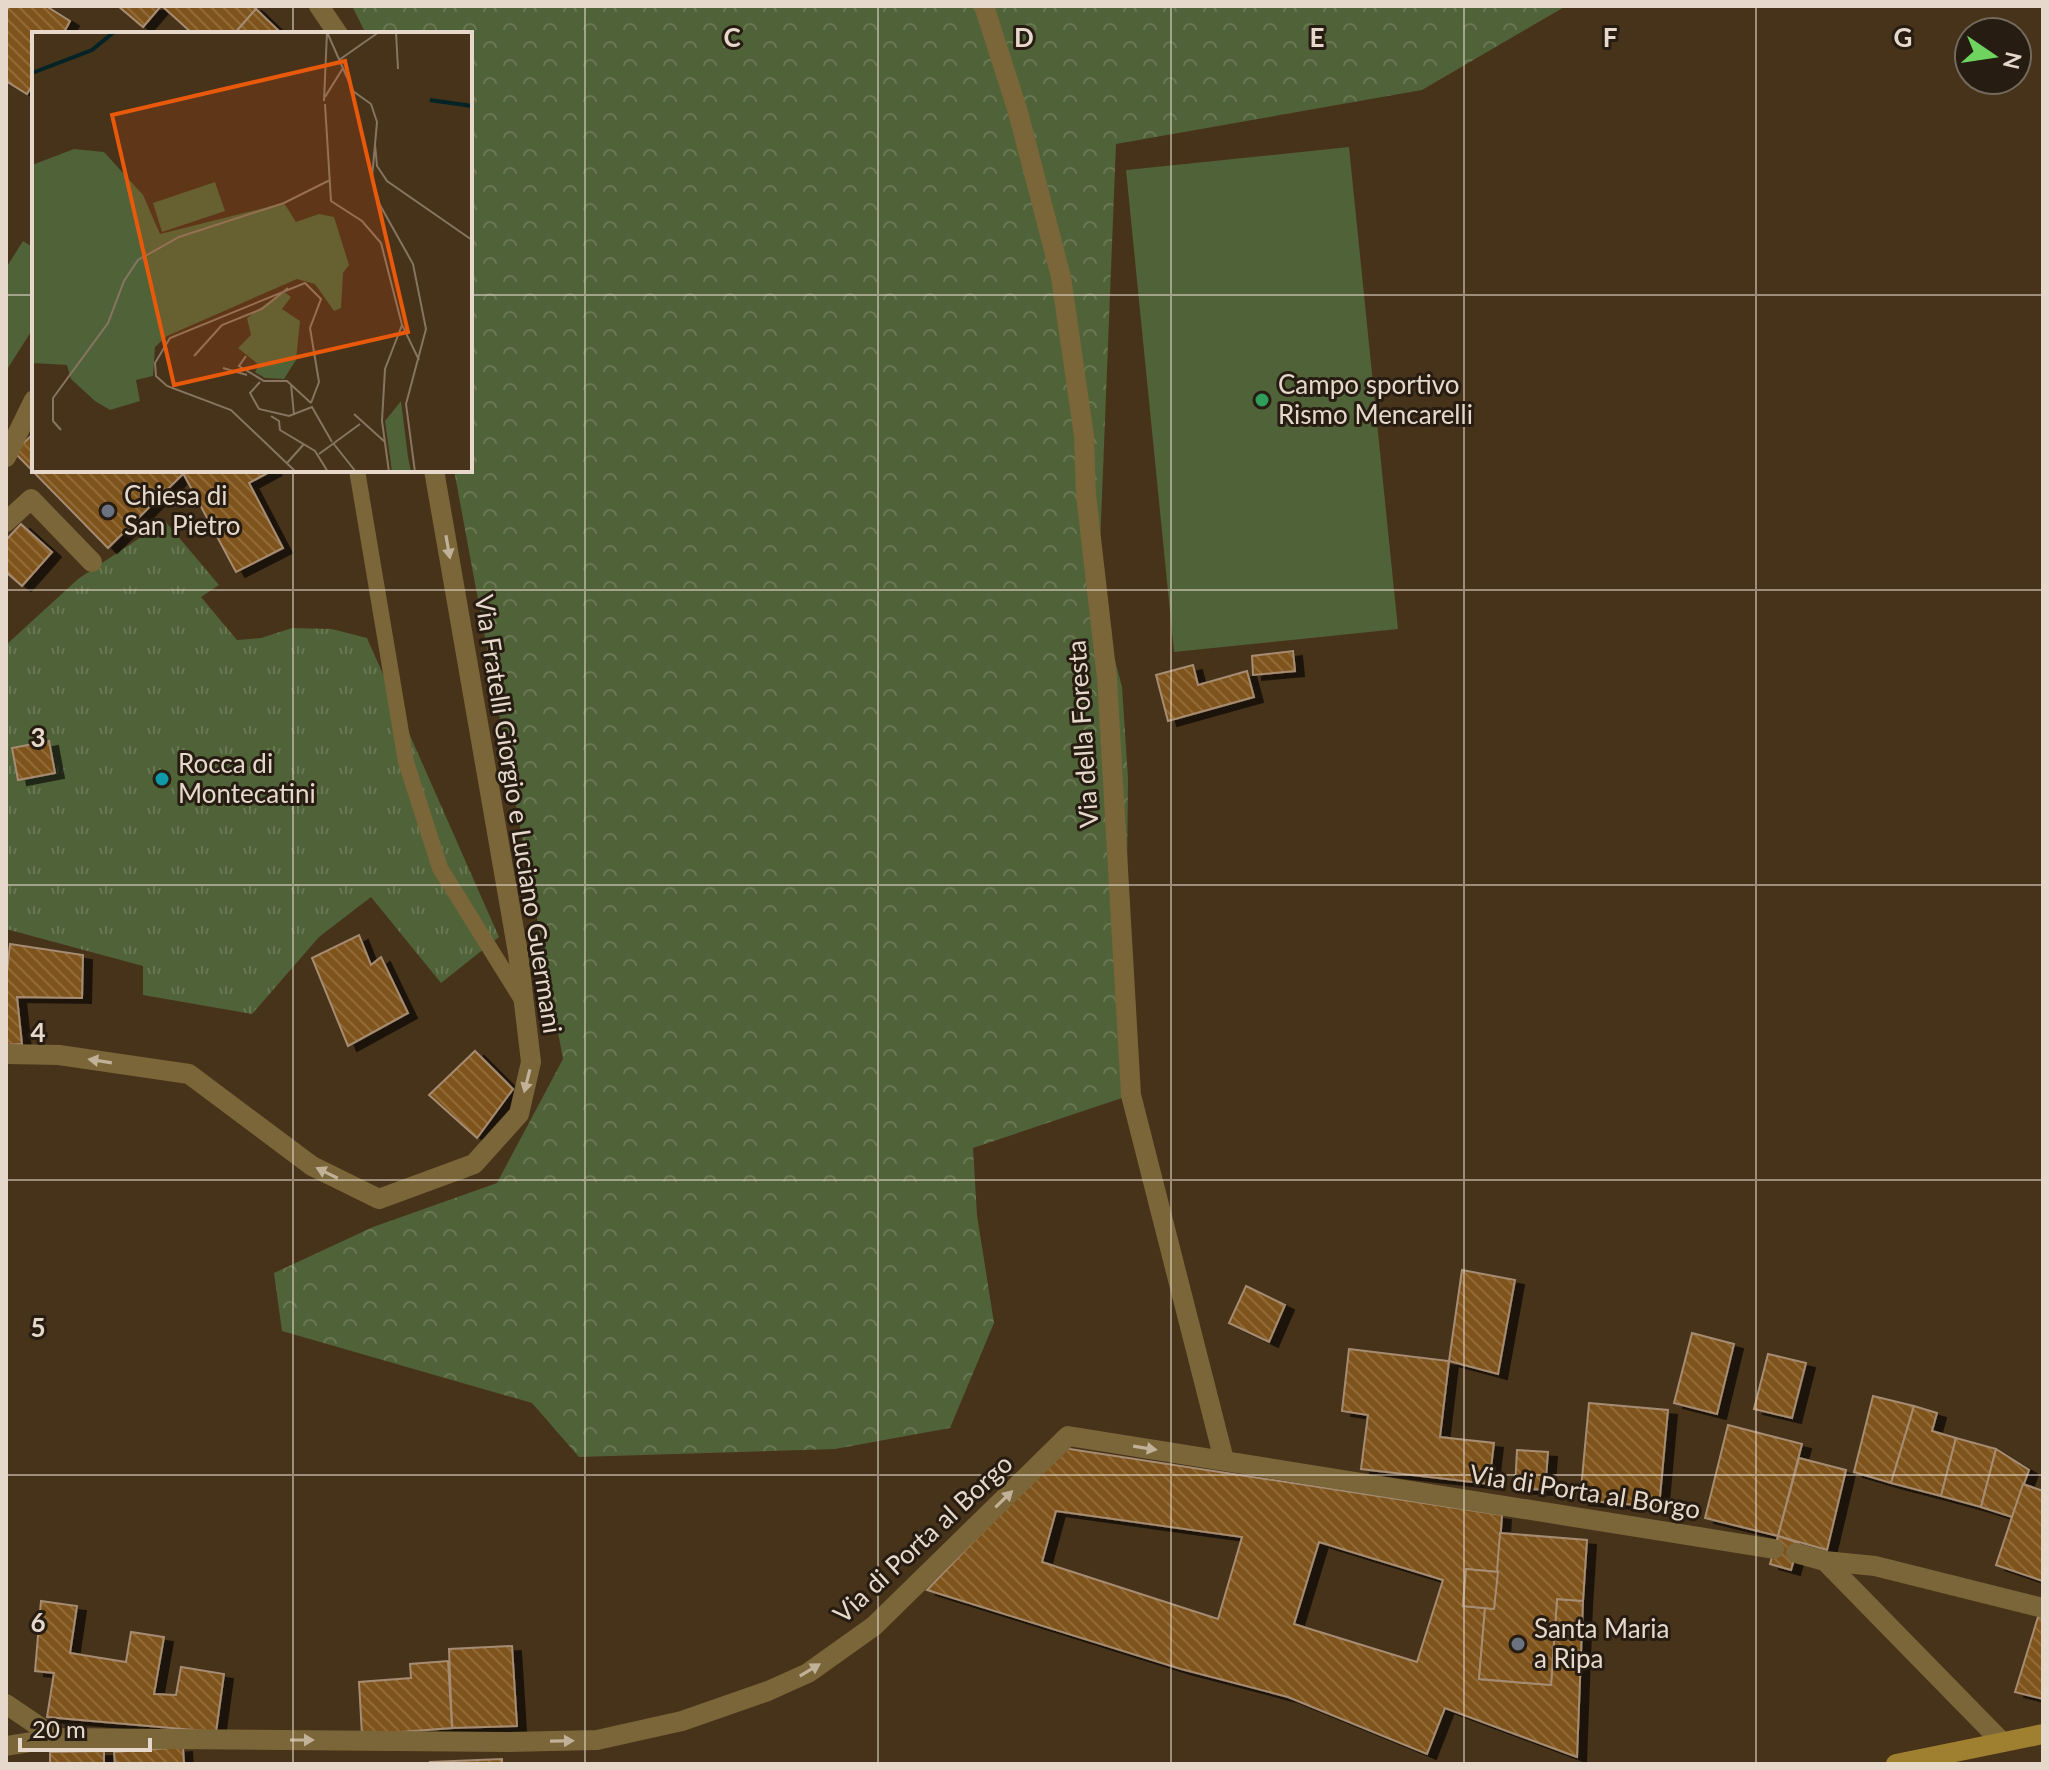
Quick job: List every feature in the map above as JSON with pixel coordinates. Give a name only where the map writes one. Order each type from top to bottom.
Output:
[{"type":"street","points":[[319,6],[337,32]]},
{"type":"street","name":"Via della Foresta","points":[[984,6],[1018,112],[1061,277],[1084,436],[1086,495],[1107,678],[1131,1095],[1224,1460]]},
{"type":"street","points":[[6,457],[32,404]]},
{"type":"street","name":"Via Fratelli Giorgio e Luciano Guermani","points":[[6,1054],[59,1055],[189,1074],[312,1166],[379,1199],[474,1164],[519,1114],[531,1062],[525,1004],[434,472]]},
{"type":"street","points":[[6,522],[31,499],[92,562]]},
{"type":"street","name":"Via di Porta al Borgo","points":[[6,1746],[56,1738],[597,1740],[682,1721],[808,1673],[874,1626],[1068,1436],[1774,1549]]},
{"type":"street","points":[[1796,1553],[1825,1561],[1875,1566],[2043,1608]]},
{"type":"street","points":[[1825,1561],[2002,1742]]},
{"type":"street","points":[[6,1704],[56,1738]]},
{"type":"street","points":[[1896,1764],[2043,1734]]},
{"type":"lane","points":[[357,472],[406,762],[440,868],[525,1004]]},
{"type":"green space","points":[[352,6],[1566,6],[1422,90],[1116,144],[1098,596],[1122,687],[1128,778],[1126,976],[1131,1095],[973,1148],[977,1215],[994,1323],[950,1428],[835,1449],[579,1457],[532,1403],[282,1331],[274,1273],[373,1227],[497,1183],[563,1059],[454,472],[472,472],[472,32],[365,32]]},
{"type":"green space","name":"Campo sportivo Rismo Mencarelli","points":[[1349,147],[1398,629],[1174,652],[1126,170]]},
{"type":"green space","points":[[23,241],[32,247],[32,330],[6,371],[6,268]]},
{"type":"green space","points":[[165,521],[219,585],[201,597],[237,640],[261,638],[292,628],[332,629],[367,638],[499,937],[441,983],[371,897],[319,937],[252,1014],[143,995],[143,966],[6,929],[6,645],[78,579]]},
{"type":"building","points":[[9,6],[46,6],[70,21],[64,32],[32,32],[32,85],[27,94],[6,81],[6,12]]},
{"type":"building","points":[[118,6],[161,6],[143,27]]},
{"type":"building","points":[[162,6],[252,6],[256,9],[236,32],[191,32]]},
{"type":"building","points":[[256,9],[280,32],[236,32]]},
{"type":"building","name":"Chiesa di San Pietro","points":[[32,435],[32,470],[14,452]]},
{"type":"building","name":"Chiesa di San Pietro","points":[[34,472],[185,472],[108,548]]},
{"type":"building","points":[[269,472],[249,483],[283,548],[236,572],[183,473]]},
{"type":"building","points":[[21,524],[52,552],[22,586],[6,572],[6,540]]},
{"type":"building","points":[[1293,651],[1295,671],[1253,675],[1252,656]]},
{"type":"building","points":[[1193,665],[1198,685],[1247,671],[1254,697],[1168,721],[1156,675]]},
{"type":"building","points":[[49,741],[55,773],[18,780],[12,748]]},
{"type":"building","points":[[359,935],[371,965],[381,957],[408,1013],[348,1046],[312,958]]},
{"type":"building","points":[[10,944],[83,955],[82,998],[17,997],[22,1044],[6,1045],[6,981]]},
{"type":"building","points":[[475,1051],[513,1089],[477,1138],[429,1095]]},
{"type":"building","points":[[1462,1270],[1515,1280],[1498,1374],[1449,1361]]},
{"type":"building","points":[[1246,1286],[1285,1305],[1269,1342],[1229,1323]]},
{"type":"building","points":[[1692,1333],[1734,1344],[1717,1414],[1674,1403]]},
{"type":"building","points":[[1349,1349],[1449,1361],[1440,1437],[1494,1443],[1489,1484],[1361,1469],[1368,1415],[1342,1411]]},
{"type":"building","points":[[1768,1354],[1806,1363],[1792,1418],[1754,1409]]},
{"type":"building","points":[[1873,1396],[1914,1406],[1891,1483],[1854,1472]]},
{"type":"building","points":[[1589,1403],[1668,1410],[1659,1507],[1580,1500]]},
{"type":"building","points":[[1914,1406],[1937,1413],[1932,1431],[1956,1438],[1941,1496],[1891,1483]]},
{"type":"building","points":[[1728,1425],[1802,1444],[1778,1536],[1705,1518]]},
{"type":"building","points":[[1956,1438],[1996,1449],[1981,1507],[1941,1496]]},
{"type":"building","points":[[1063,1448],[1502,1515],[1498,1572],[1466,1569],[1463,1606],[1485,1608],[1479,1679],[1551,1685],[1557,1599],[1583,1601],[1577,1757],[1445,1708],[1427,1754],[1288,1697],[1181,1669],[927,1590]],"holes":[[[1056,1511],[1242,1537],[1218,1619],[1042,1562]],[[1319,1542],[1443,1580],[1417,1662],[1294,1624]]]},
{"type":"building","points":[[1996,1449],[2029,1470],[2012,1517],[1981,1507]]},
{"type":"building","points":[[1517,1450],[1548,1452],[1545,1490],[1515,1488]]},
{"type":"building","points":[[1799,1458],[1846,1470],[1827,1550],[1778,1536]]},
{"type":"building","points":[[2023,1484],[2043,1491],[2043,1581],[1996,1565]]},
{"type":"building","name":"Santa Maria a Ripa","points":[[1500,1533],[1587,1540],[1583,1601],[1557,1599],[1551,1685],[1479,1679],[1485,1608],[1494,1609]]},
{"type":"building","points":[[1778,1536],[1799,1543],[1791,1570],[1770,1564]]},
{"type":"building","points":[[1466,1569],[1498,1572],[1494,1609],[1463,1606]]},
{"type":"building","points":[[41,1601],[77,1606],[70,1653],[126,1662],[131,1632],[164,1637],[154,1694],[176,1695],[181,1667],[224,1674],[216,1732],[47,1717],[54,1673],[35,1671]]},
{"type":"building","points":[[2038,1617],[2043,1618],[2043,1699],[2015,1692]]},
{"type":"building","points":[[512,1646],[517,1726],[452,1728],[449,1649]]},
{"type":"building","points":[[448,1661],[452,1728],[362,1735],[359,1682],[411,1678],[410,1664]]},
{"type":"building","points":[[183,1747],[184,1764],[115,1764],[114,1752]]},
{"type":"building","points":[[104,1751],[104,1764],[50,1764],[50,1752]]},
{"type":"building","points":[[502,1759],[502,1764],[430,1764],[430,1762]]},
{"type":"place","name":"Campo sportivo Rismo Mencarelli","points":[[1262,400]]},
{"type":"place","name":"Chiesa di San Pietro","points":[[108,511]]},
{"type":"place","name":"Rocca di Montecatini","points":[[162,779]]},
{"type":"place","name":"Santa Maria a Ripa","points":[[1518,1644]]}]
